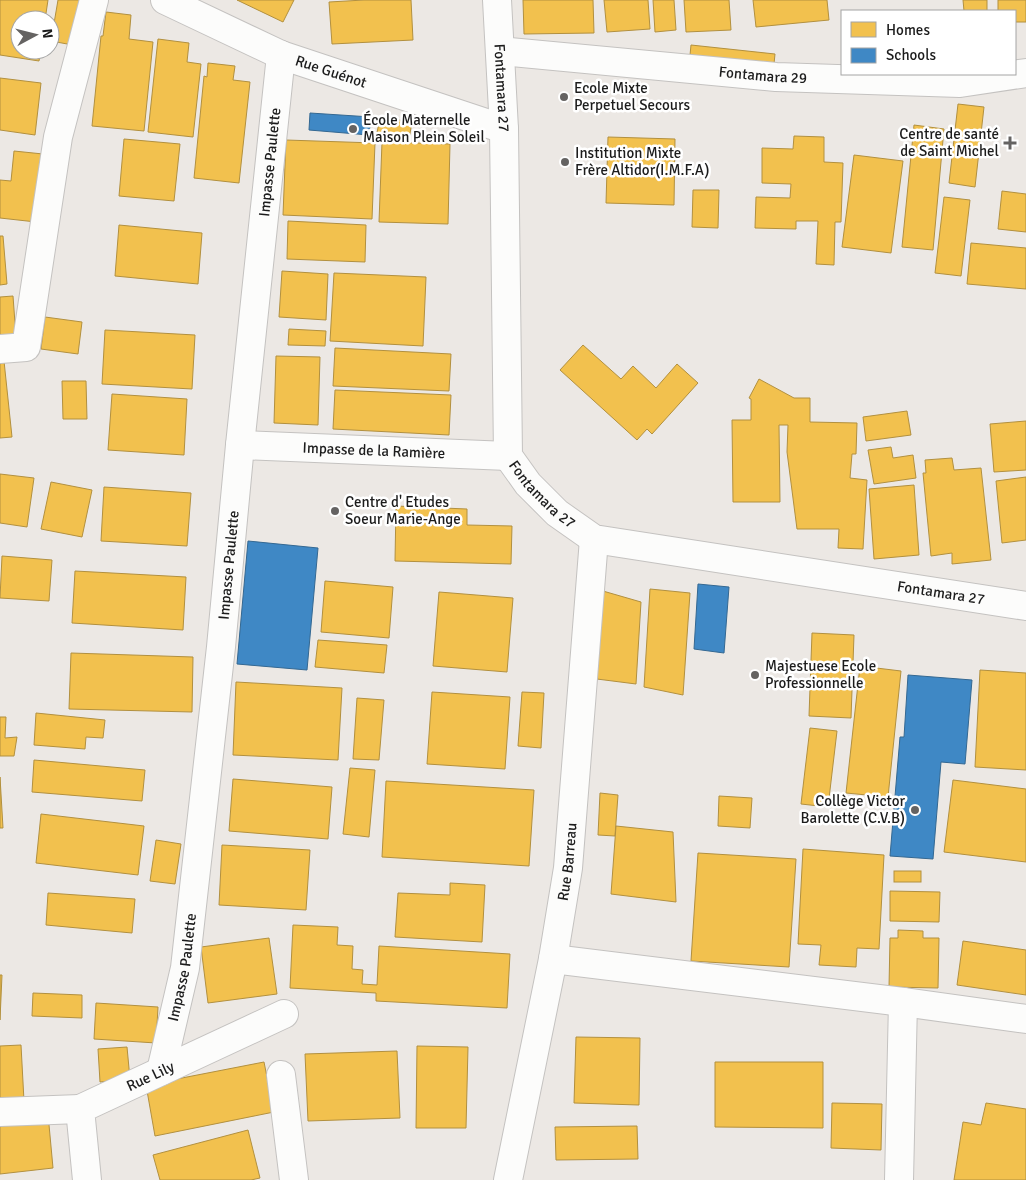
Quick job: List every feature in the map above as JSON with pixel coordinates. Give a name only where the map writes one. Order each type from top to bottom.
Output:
[{"type":"street","points":[[0,349],[26,347],[58,137],[94,0]]},
{"type":"street","name":"Rue Guénot","points":[[165,0],[281,56],[504,129]]},
{"type":"street","name":"Fontamara 27","points":[[497,0],[504,129],[508,456],[528,484],[557,513],[594,538],[1026,606]]},
{"type":"street","name":"Fontamara 29","points":[[500,51],[776,76],[960,83],[1013,75]]},
{"type":"street","name":"Impasse Paulette","points":[[161,1071],[186,968],[222,638],[240,445],[281,56]]},
{"type":"street","name":"Impasse de la Ramière","points":[[240,445],[508,456]]},
{"type":"street","name":"Rue Barreau","points":[[508,1180],[553,959],[568,868],[594,538]]},
{"type":"street","points":[[553,959],[1026,1019]]},
{"type":"street","points":[[899,1180],[903,1002]]},
{"type":"street","name":"Rue Lily","points":[[80,1109],[284,1014]]},
{"type":"street","points":[[280,1075],[294,1180]]},
{"type":"street","points":[[0,1112],[80,1109],[87,1180]]},
{"type":"building: Homes","points":[[0,0],[48,0],[46,10],[10,10],[10,57],[0,55]]},
{"type":"building: Homes","points":[[58,0],[86,0],[78,46],[60,43],[60,10],[56,10]]},
{"type":"building: Homes","points":[[237,0],[294,0],[283,22]]},
{"type":"building: Homes","points":[[411,0],[413,40],[332,44],[329,2]]},
{"type":"building: Homes","points":[[523,0],[593,0],[594,33],[524,34]]},
{"type":"building: Homes","points":[[604,0],[648,0],[650,29],[607,32]]},
{"type":"building: Homes","points":[[653,0],[674,0],[676,30],[655,32]]},
{"type":"building: Homes","points":[[684,0],[729,0],[731,30],[686,32]]},
{"type":"building: Homes","points":[[753,0],[827,0],[829,20],[756,27]]},
{"type":"building: Homes","points":[[963,0],[987,0],[987,10],[964,10]]},
{"type":"building: Homes","points":[[998,0],[1026,0],[1026,22],[1016,22],[1016,10],[998,10]]},
{"type":"building: Homes","points":[[106,12],[131,15],[129,39],[153,42],[144,131],[92,126],[101,36],[103,36]]},
{"type":"building: Homes","points":[[158,39],[189,43],[187,62],[201,64],[193,137],[148,132]]},
{"type":"building: Homes","points":[[691,45],[775,54],[774,64],[690,55]]},
{"type":"building: Homes","points":[[208,63],[235,66],[233,80],[250,82],[239,183],[194,178],[204,76],[207,77]]},
{"type":"building: Homes","points":[[0,78],[41,83],[35,135],[0,130]]},
{"type":"building: Homes","points":[[958,104],[984,107],[975,187],[949,183]]},
{"type":"building: Homes","points":[[380,117],[412,122],[409,139],[377,133]]},
{"type":"building: Homes","points":[[914,125],[944,129],[933,250],[902,247]]},
{"type":"building: Homes","points":[[794,136],[824,137],[824,162],[843,163],[841,222],[835,222],[834,265],[816,264],[818,221],[796,221],[796,229],[755,228],[756,197],[790,198],[791,184],[762,183],[762,148],[793,149]]},
{"type":"building: Homes","points":[[608,137],[675,139],[674,205],[606,203]]},
{"type":"building: Homes","points":[[124,139],[180,144],[174,201],[119,196]]},
{"type":"building: Homes","points":[[286,140],[375,143],[372,219],[283,215]]},
{"type":"building: Homes","points":[[382,142],[450,144],[448,224],[379,222]]},
{"type":"building: Homes","points":[[14,151],[43,154],[36,222],[0,218],[0,180],[11,181]]},
{"type":"building: Homes","points":[[854,155],[903,161],[891,253],[842,247]]},
{"type":"building: Homes","points":[[693,190],[719,190],[718,228],[692,227]]},
{"type":"building: Homes","points":[[1002,191],[1026,194],[1026,232],[998,229]]},
{"type":"building: Homes","points":[[944,197],[970,200],[961,276],[935,273]]},
{"type":"building: Homes","points":[[288,221],[366,225],[365,262],[287,259]]},
{"type":"building: Homes","points":[[119,225],[202,233],[198,284],[115,276]]},
{"type":"building: Homes","points":[[0,236],[3,236],[7,284],[0,285]]},
{"type":"building: Homes","points":[[971,243],[1026,248],[1026,289],[967,284]]},
{"type":"building: Homes","points":[[282,271],[328,274],[326,320],[279,317]]},
{"type":"building: Homes","points":[[334,273],[426,277],[423,346],[330,341]]},
{"type":"building: Homes","points":[[13,296],[16,337],[0,339],[0,297]]},
{"type":"building: Homes","points":[[45,317],[82,322],[78,354],[41,349]]},
{"type":"building: Homes","points":[[289,329],[326,331],[325,346],[288,345]]},
{"type":"building: Homes","points":[[105,330],[195,335],[192,389],[102,384]]},
{"type":"building: Homes","points":[[583,345],[621,379],[633,366],[656,388],[677,364],[698,383],[652,434],[647,429],[637,440],[560,370]]},
{"type":"building: Homes","points":[[335,348],[451,354],[449,391],[333,386]]},
{"type":"building: Homes","points":[[276,356],[320,357],[318,425],[274,423]]},
{"type":"building: Homes","points":[[4,361],[12,437],[0,438],[0,362]]},
{"type":"building: Homes","points":[[759,379],[794,398],[810,398],[810,422],[857,423],[856,454],[852,454],[850,478],[867,480],[863,549],[838,548],[839,529],[797,529],[787,452],[788,425],[779,425],[780,502],[733,502],[732,420],[751,420],[751,399],[749,398]]},
{"type":"building: Homes","points":[[62,381],[86,381],[87,419],[63,419]]},
{"type":"building: Homes","points":[[335,390],[451,395],[449,435],[333,429]]},
{"type":"building: Homes","points":[[112,394],[187,399],[184,455],[108,450]]},
{"type":"building: Homes","points":[[907,411],[911,435],[866,441],[863,417]]},
{"type":"building: Homes","points":[[1026,421],[1026,470],[994,472],[990,424]]},
{"type":"building: Homes","points":[[891,447],[893,458],[913,455],[916,478],[874,484],[868,450]]},
{"type":"building: Homes","points":[[952,458],[954,470],[981,468],[991,560],[952,564],[952,553],[931,556],[923,473],[926,473],[925,460]]},
{"type":"building: Homes","points":[[0,474],[34,478],[27,527],[0,523]]},
{"type":"building: Homes","points":[[1026,477],[1026,540],[1002,543],[996,481]]},
{"type":"building: Homes","points":[[51,482],[92,490],[82,537],[41,529]]},
{"type":"building: Homes","points":[[914,485],[919,555],[874,559],[869,489]]},
{"type":"building: Homes","points":[[104,487],[191,493],[187,546],[101,541]]},
{"type":"building: Homes","points":[[396,506],[467,509],[467,525],[512,526],[511,564],[395,561]]},
{"type":"building: Homes","points":[[2,556],[52,560],[49,601],[0,598]]},
{"type":"building: Homes","points":[[75,571],[186,577],[183,630],[72,623]]},
{"type":"building: Homes","points":[[325,581],[393,587],[389,638],[321,632]]},
{"type":"building: Homes","points":[[596,589],[641,602],[636,684],[589,678]]},
{"type":"building: Homes","points":[[650,589],[690,593],[683,695],[644,687]]},
{"type":"building: Homes","points":[[439,592],[513,598],[507,672],[433,666]]},
{"type":"building: Homes","points":[[812,633],[854,635],[851,718],[809,716]]},
{"type":"building: Homes","points":[[318,640],[387,645],[384,673],[315,667]]},
{"type":"building: Homes","points":[[71,653],[193,657],[192,712],[69,709]]},
{"type":"building: Homes","points":[[860,666],[901,671],[888,797],[846,793]]},
{"type":"building: Homes","points":[[980,670],[1026,673],[1026,770],[975,767]]},
{"type":"building: Homes","points":[[236,682],[342,688],[338,760],[233,755]]},
{"type":"building: Homes","points":[[432,692],[510,697],[505,769],[427,764]]},
{"type":"building: Homes","points":[[522,692],[544,693],[541,748],[518,746]]},
{"type":"building: Homes","points":[[357,698],[384,700],[379,760],[353,759]]},
{"type":"building: Homes","points":[[36,713],[105,720],[103,738],[86,737],[85,749],[34,745]]},
{"type":"building: Homes","points":[[0,717],[6,717],[5,738],[17,737],[14,756],[0,756]]},
{"type":"building: Homes","points":[[810,728],[837,731],[828,807],[801,804]]},
{"type":"building: Homes","points":[[34,760],[145,770],[142,801],[32,792]]},
{"type":"building: Homes","points":[[350,768],[375,770],[369,837],[343,834]]},
{"type":"building: Homes","points":[[0,777],[3,828],[0,828]]},
{"type":"building: Homes","points":[[233,779],[332,787],[328,839],[229,831]]},
{"type":"building: Homes","points":[[953,780],[1026,789],[1026,862],[944,852]]},
{"type":"building: Homes","points":[[386,781],[534,790],[529,866],[382,857]]},
{"type":"building: Homes","points":[[600,793],[618,795],[615,836],[598,835]]},
{"type":"building: Homes","points":[[719,796],[752,798],[750,828],[718,826]]},
{"type":"building: Homes","points":[[41,814],[144,826],[138,875],[36,863]]},
{"type":"building: Homes","points":[[616,826],[673,832],[676,902],[611,894]]},
{"type":"building: Homes","points":[[156,840],[181,844],[175,884],[150,881]]},
{"type":"building: Homes","points":[[222,845],[310,850],[306,910],[219,905]]},
{"type":"building: Homes","points":[[803,849],[884,855],[879,949],[857,948],[856,967],[819,965],[821,945],[798,944]]},
{"type":"building: Homes","points":[[698,853],[796,859],[789,967],[691,961]]},
{"type":"building: Homes","points":[[894,871],[921,871],[921,882],[894,882]]},
{"type":"building: Homes","points":[[450,883],[485,885],[482,942],[395,937],[398,893],[450,895]]},
{"type":"building: Homes","points":[[890,891],[940,892],[939,922],[890,921]]},
{"type":"building: Homes","points":[[48,893],[135,899],[132,933],[46,925]]},
{"type":"building: Homes","points":[[293,925],[338,927],[337,945],[353,946],[352,969],[363,970],[362,984],[377,985],[379,946],[510,954],[507,1008],[376,1001],[376,993],[290,988]]},
{"type":"building: Homes","points":[[898,930],[923,931],[923,938],[939,938],[938,988],[889,987],[890,938],[898,938]]},
{"type":"building: Homes","points":[[269,938],[277,994],[208,1003],[201,947]]},
{"type":"building: Homes","points":[[963,941],[1026,950],[1026,995],[957,985]]},
{"type":"building: Homes","points":[[0,975],[2,975],[0,1020]]},
{"type":"building: Homes","points":[[33,993],[82,995],[82,1018],[32,1016]]},
{"type":"building: Homes","points":[[96,1003],[158,1007],[156,1043],[94,1039]]},
{"type":"building: Homes","points":[[576,1037],[640,1038],[639,1105],[574,1103]]},
{"type":"building: Homes","points":[[21,1045],[24,1101],[0,1102],[0,1046]]},
{"type":"building: Homes","points":[[417,1046],[468,1047],[466,1128],[416,1128]]},
{"type":"building: Homes","points":[[127,1047],[130,1079],[100,1082],[98,1049]]},
{"type":"building: Homes","points":[[397,1051],[400,1118],[308,1121],[305,1054]]},
{"type":"building: Homes","points":[[264,1062],[274,1112],[155,1136],[146,1085]]},
{"type":"building: Homes","points":[[715,1062],[823,1062],[823,1128],[715,1127]]},
{"type":"building: Homes","points":[[832,1103],[882,1104],[881,1150],[831,1148]]},
{"type":"building: Homes","points":[[986,1103],[1026,1109],[1026,1180],[954,1180],[963,1122],[981,1125]]},
{"type":"building: Homes","points":[[48,1114],[53,1168],[0,1174],[0,1118]]},
{"type":"building: Homes","points":[[637,1126],[638,1159],[556,1160],[555,1127]]},
{"type":"building: Homes","points":[[248,1130],[260,1178],[251,1180],[160,1180],[153,1155]]},
{"type":"building: Schools","points":[[310,113],[371,117],[369,135],[309,130]]},
{"type":"building: Schools","points":[[248,541],[318,548],[307,670],[237,664]]},
{"type":"building: Schools","points":[[698,584],[729,587],[724,653],[694,649]]},
{"type":"building: Schools","name":"Collège Victor Barolette (C.V.B)","points":[[908,675],[972,680],[965,764],[941,762],[933,859],[890,856],[900,737],[904,737]]},
{"type":"place","name":"Ecole Mixte Perpetuel Secours","points":[[564,97]]},
{"type":"place","name":"École Maternelle Maison Plein Soleil","points":[[353,129]]},
{"type":"place","name":"Centre de santé de Saint Michel","points":[[1010,143]]},
{"type":"place","name":"Institution Mixte Frère Altidor(I.M.F.A)","points":[[565,162]]},
{"type":"place","name":"Centre d' Etudes Soeur Marie-Ange","points":[[335,511]]},
{"type":"place","name":"Majestuese Ecole Professionnelle","points":[[755,675]]},
{"type":"place","name":"Collège Victor Barolette (C.V.B)","points":[[915,810]]}]
